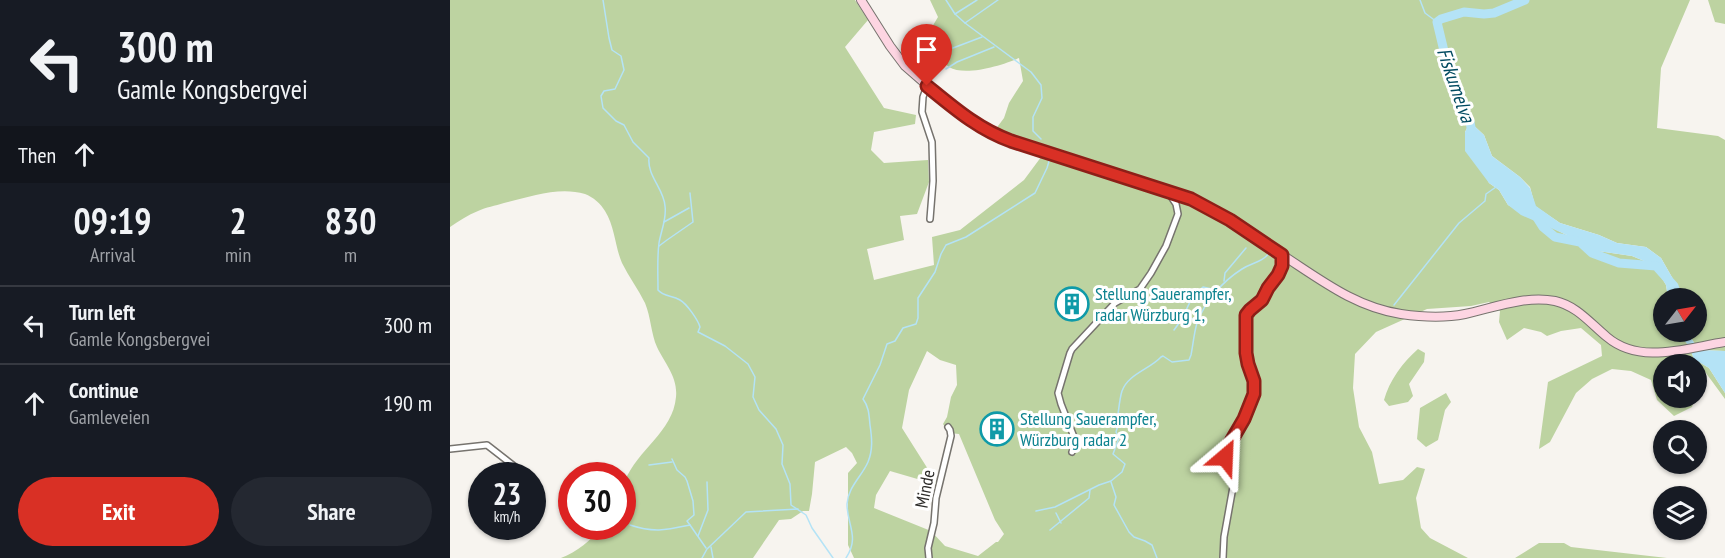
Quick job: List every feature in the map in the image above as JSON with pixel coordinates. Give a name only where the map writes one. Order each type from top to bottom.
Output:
[{"type":"main road","points":[[861,0],[905,66],[973,122],[1001,137],[1202,204],[1347,297],[1364,305],[1410,315],[1452,316],[1521,302],[1553,301],[1576,310],[1608,338],[1628,349],[1653,353],[1725,342]]},
{"type":"street","points":[[927,86],[923,97],[922,112],[932,142],[933,181],[930,219]]},
{"type":"street","points":[[1072,452],[1075,445],[1074,437],[1058,393],[1071,351],[1115,303],[1140,289],[1151,273],[1166,246],[1178,214],[1176,204],[1168,192]]},
{"type":"street","points":[[1223,558],[1223,540],[1233,487],[1225,452],[1244,419],[1254,390],[1254,381],[1246,353],[1246,315],[1262,300],[1278,275],[1282,266],[1282,255]]},
{"type":"street","name":"Minde","points":[[929,558],[928,548],[934,523],[936,498],[951,436],[948,427]]},
{"type":"street","points":[[450,449],[487,445],[509,462]]},
{"type":"green space","points":[[450,0],[855,0],[868,20],[845,47],[884,108],[916,115],[915,124],[874,132],[871,150],[884,163],[928,160],[929,182],[917,214],[900,216],[904,240],[867,249],[874,280],[934,265],[932,237],[960,230],[1024,180],[1047,149],[995,130],[1004,118],[1009,103],[1023,81],[1019,58],[994,67],[974,70],[964,71],[949,67],[942,59],[933,43],[935,39],[929,32],[938,17],[930,0],[1690,0],[1661,68],[1657,128],[1718,136],[1725,140],[1725,351],[1699,350],[1694,342],[1707,342],[1707,288],[1674,288],[1673,279],[1661,258],[1646,247],[1617,243],[1560,223],[1535,206],[1530,187],[1492,156],[1484,135],[1470,122],[1465,132],[1489,183],[1499,190],[1508,205],[1591,250],[1632,256],[1654,265],[1666,288],[1653,288],[1653,342],[1686,342],[1692,354],[1653,354],[1653,387],[1651,380],[1631,371],[1612,369],[1592,379],[1576,393],[1550,442],[1539,449],[1548,382],[1602,356],[1601,345],[1581,328],[1547,336],[1541,332],[1524,328],[1507,340],[1499,322],[1500,311],[1489,302],[1471,306],[1427,309],[1376,332],[1355,354],[1353,388],[1359,427],[1372,452],[1379,484],[1403,480],[1417,467],[1425,469],[1416,498],[1421,528],[1430,538],[1468,558],[854,558],[848,545],[848,473],[857,463],[846,447],[815,462],[809,511],[803,511],[791,519],[779,520],[753,558],[561,558],[589,540],[636,540],[636,463],[668,421],[676,397],[675,383],[655,342],[645,303],[622,263],[608,217],[594,199],[575,192],[544,193],[484,208],[450,227]],"holes":[[[927,351],[940,360],[956,365],[957,385],[943,424],[949,433],[959,434],[995,520],[1004,534],[998,542],[978,556],[945,546],[931,531],[874,508],[876,495],[890,471],[938,485],[902,428],[909,390]]]},
{"type":"green space","points":[[1708,0],[1725,0],[1725,24],[1715,22]]},
{"type":"green space","points":[[1418,349],[1425,353],[1424,362],[1409,384],[1413,396],[1408,402],[1389,406],[1384,400],[1389,386],[1402,366]]},
{"type":"green space","points":[[1707,367],[1725,393],[1725,399],[1707,374]]},
{"type":"green space","points":[[1446,393],[1451,402],[1445,410],[1438,440],[1426,447],[1417,439],[1420,408]]},
{"type":"green space","points":[[1666,408],[1690,408],[1674,416]]},
{"type":"green space","points":[[1539,543],[1564,543],[1571,547],[1667,558],[1515,558]]},
{"type":"water","points":[[1470,122],[1484,135],[1492,156],[1520,177],[1530,188],[1536,206],[1560,223],[1617,243],[1646,247],[1661,258],[1673,279],[1674,288],[1666,288],[1654,265],[1632,256],[1591,250],[1576,239],[1521,215],[1508,205],[1499,190],[1489,183],[1465,151],[1465,132]]},
{"type":"water","points":[[1686,342],[1694,342],[1699,350],[1725,351],[1725,393],[1707,367],[1707,354],[1692,354]]},
{"type":"waterway","points":[[603,0],[612,50],[621,56],[624,70],[615,89],[604,91],[601,96],[603,108],[616,121],[624,125],[633,142],[649,158],[651,171],[664,200],[665,215],[658,254],[658,290],[686,305],[699,324],[698,332],[725,346],[748,364],[755,377],[753,397],[759,410],[776,429],[783,445],[782,464],[790,484],[791,505],[806,515],[812,528],[833,558]]},
{"type":"waterway","points":[[946,0],[955,14],[965,23],[1031,72],[1041,85],[1042,98],[1033,117],[1033,131],[1041,139]]},
{"type":"waterway","points":[[955,14],[977,0]]},
{"type":"waterway","points":[[965,23],[998,0]]},
{"type":"waterway","points":[[1420,0],[1425,13],[1437,22]]},
{"type":"waterway","name":"Fiskumelva","points":[[1472,133],[1470,122],[1447,68],[1437,22],[1464,12],[1494,13],[1525,0]]},
{"type":"waterway","points":[[953,48],[982,37]]},
{"type":"waterway","points":[[946,69],[994,47]]},
{"type":"waterway","points":[[846,558],[852,544],[848,498],[868,462],[871,448],[869,414],[863,399],[880,365],[887,344],[895,341],[903,328],[916,324],[918,298],[935,272],[946,245],[966,237],[1035,193],[1050,158]]},
{"type":"waterway","points":[[1394,305],[1459,223],[1485,201],[1486,194],[1496,187]]},
{"type":"waterway","points":[[659,246],[693,222],[690,193]]},
{"type":"waterway","points":[[664,222],[689,208]]},
{"type":"waterway","name":"Fiskumelva","points":[[1536,216],[1543,227],[1555,237],[1580,242],[1592,253],[1619,263],[1656,266],[1675,288]]},
{"type":"waterway","points":[[1224,281],[1225,273],[1246,248]]},
{"type":"waterway","points":[[1036,511],[1055,507],[1111,481],[1122,472],[1125,464],[1113,454],[1119,438],[1116,432],[1118,414],[1121,393],[1125,385],[1163,356],[1172,362],[1189,360],[1197,323],[1210,299],[1235,274],[1261,260],[1270,252]]},
{"type":"waterway","points":[[1174,330],[1199,290],[1203,287],[1216,290]]},
{"type":"waterway","points":[[1185,316],[1197,321]]},
{"type":"waterway","points":[[672,459],[677,470],[685,477],[693,501],[694,515],[687,521],[690,525]]},
{"type":"waterway","points":[[649,465],[672,462]]},
{"type":"waterway","points":[[698,536],[708,510],[707,482]]},
{"type":"waterway","points":[[1111,482],[1116,497],[1114,505],[1129,532],[1134,537],[1152,545],[1157,558]]},
{"type":"waterway","points":[[1050,530],[1089,498],[1090,490]]},
{"type":"waterway","points":[[702,558],[707,549],[746,512],[798,509]]},
{"type":"waterway","points":[[1056,513],[1061,523]]},
{"type":"waterway","points":[[636,526],[660,530],[690,525],[706,548]]},
{"type":"waterway","points":[[711,547],[713,558]]},
{"type":"place","name":"Stellung Sauerampfer, radar Würzburg 1,","points":[[1072,304]]},
{"type":"place","name":"Stellung Sauerampfer, Würzburg radar 2","points":[[997,429]]},
{"type":"route","points":[[927,86],[966,118],[987,131],[1011,141],[1191,199],[1230,220],[1282,255],[1281,271],[1262,300],[1246,315],[1246,353],[1254,381],[1254,394],[1236,435],[1226,450],[1225,457]]}]
